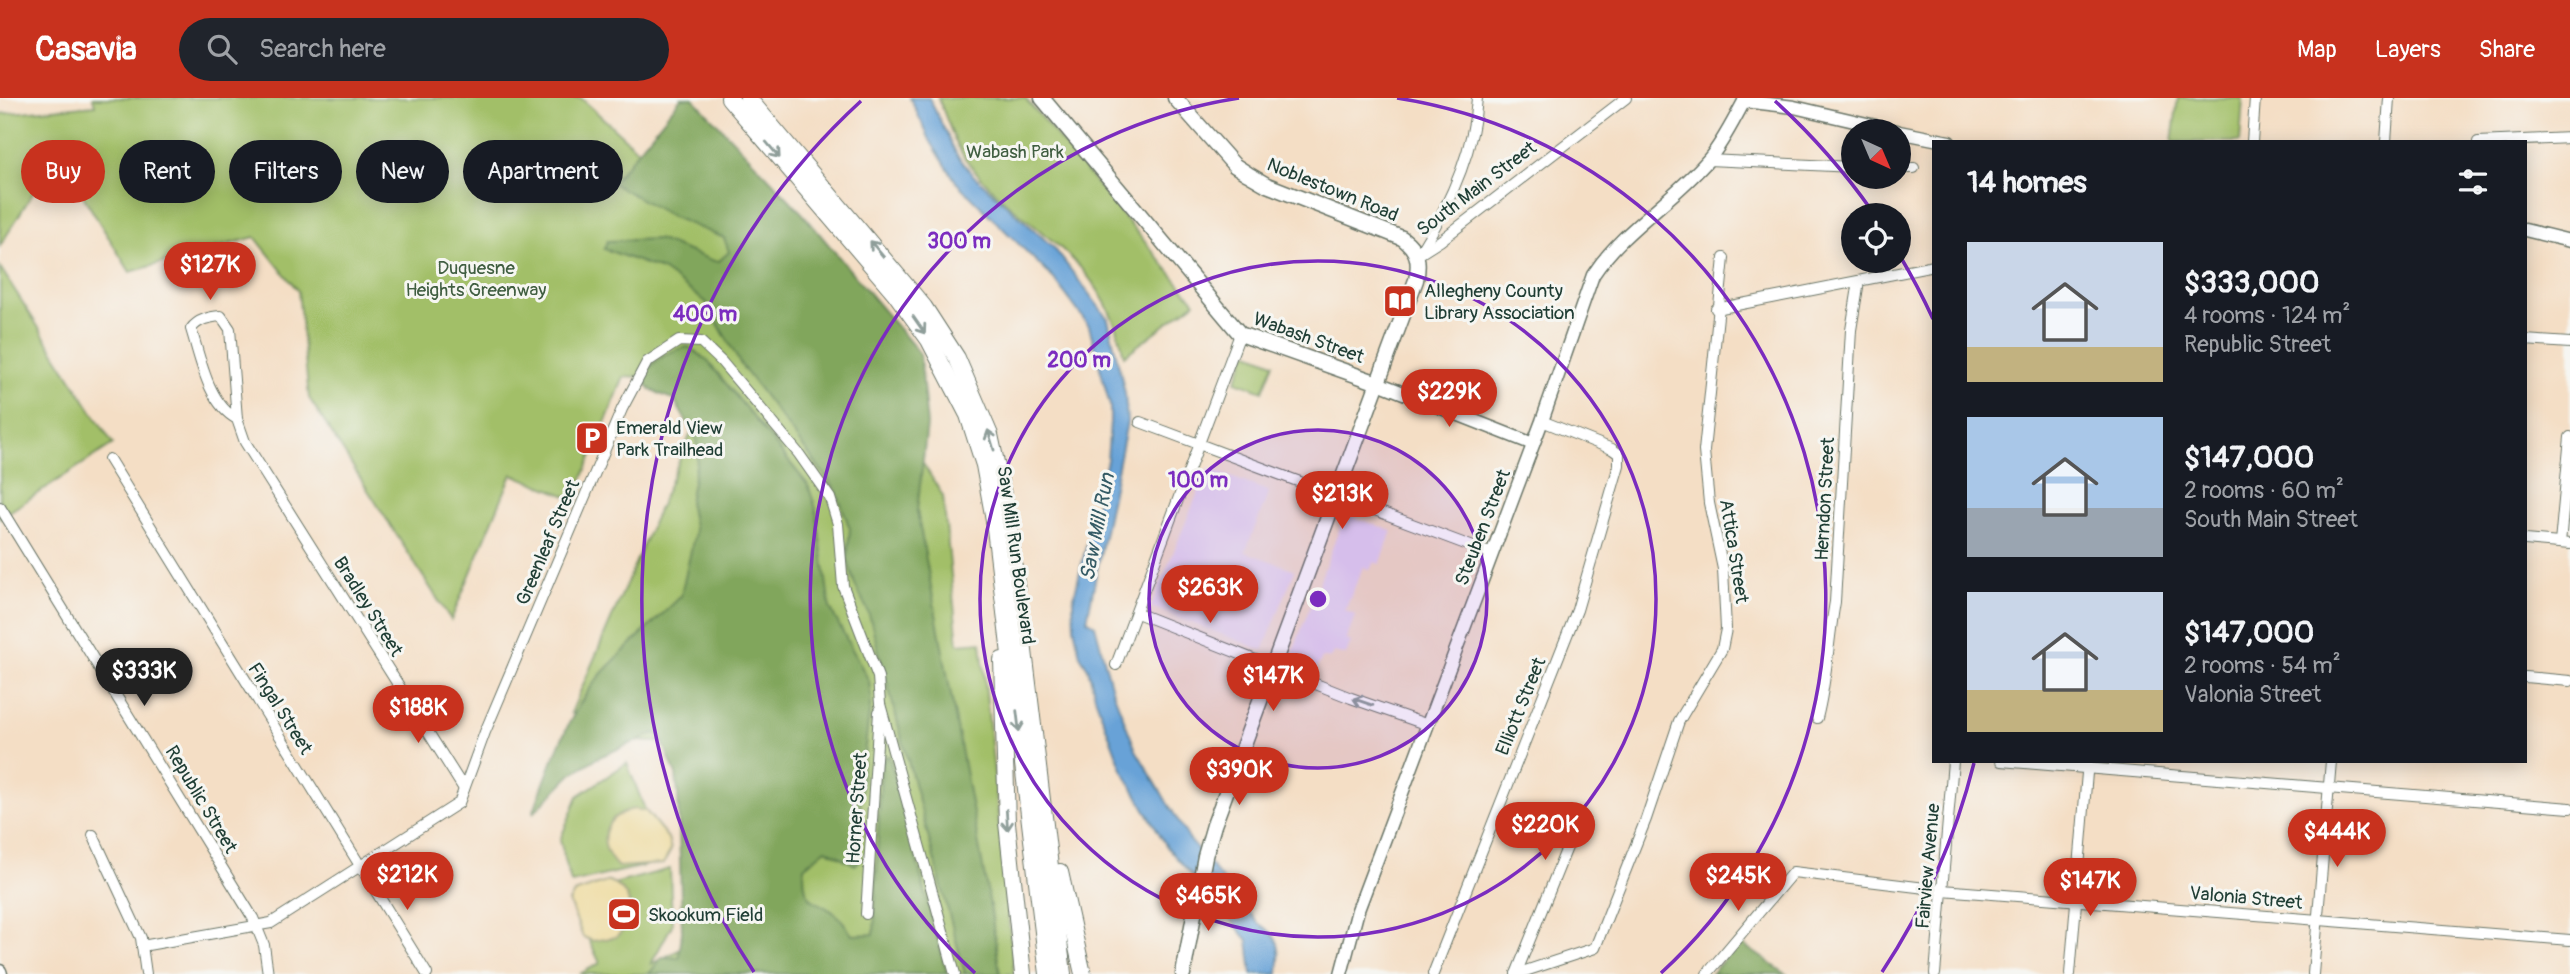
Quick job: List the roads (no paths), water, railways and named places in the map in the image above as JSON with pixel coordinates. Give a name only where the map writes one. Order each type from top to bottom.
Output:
[{"type":"highway","name":"Saw Mill Run Boulevard","points":[[729,98],[895,293],[944,365],[968,415],[984,465],[998,556],[1048,974]]},
{"type":"highway","name":"Saw Mill Run Boulevard","points":[[748,98],[924,307],[971,385],[990,435],[1004,489],[1063,974]]},
{"type":"highway","points":[[998,556],[1007,823],[1023,974]]},
{"type":"highway","points":[[1040,784],[1083,974]]},
{"type":"main road","name":"Wabash Street","points":[[1042,98],[1240,334],[1378,383]]},
{"type":"main road","name":"Noblestown Road","points":[[1175,98],[1241,169],[1267,185],[1402,238],[1418,255]]},
{"type":"main road","name":"South Main Street","points":[[1183,974],[1205,856],[1272,666],[1416,279],[1418,255]]},
{"type":"street","points":[[1418,255],[1434,229],[1474,135],[1477,98]]},
{"type":"street","name":"South Main Street","points":[[1418,255],[1626,98]]},
{"type":"street","points":[[2252,140],[2255,98]]},
{"type":"street","points":[[2386,140],[2389,98]]},
{"type":"street","points":[[1745,99],[1846,119]]},
{"type":"street","name":"Steuben Street","points":[[1341,974],[1358,910],[1534,444],[1593,275],[1606,255],[1708,160],[1727,134],[1745,99]]},
{"type":"street","points":[[1911,134],[1940,140]]},
{"type":"street","points":[[2524,140],[2570,138]]},
{"type":"street","points":[[1708,160],[1841,166]]},
{"type":"street","points":[[2527,231],[2570,242]]},
{"type":"street","name":"Attica Street","points":[[1516,974],[1595,948],[1642,832],[1679,721],[1723,649],[1727,629],[1723,569],[1709,503],[1704,451],[1716,309],[1724,258]]},
{"type":"street","points":[[1716,309],[1932,266]]},
{"type":"street","name":"Herndon Street","points":[[1817,718],[1825,686],[1828,635],[1835,601],[1851,330],[1859,281]]},
{"type":"street","points":[[221,316],[230,329],[237,419],[229,415],[217,400],[191,329],[197,322],[212,317],[221,316]]},
{"type":"street","points":[[1116,665],[1240,334]]},
{"type":"street","name":"Greenleaf Street","points":[[142,946],[271,923],[459,803],[622,409],[647,362],[679,341],[692,340],[708,345],[799,454],[830,498],[838,524],[843,586],[878,677],[880,704],[956,974]]},
{"type":"street","points":[[2527,340],[2570,342]]},
{"type":"street","name":"Wabash Street","points":[[1378,383],[1534,444]]},
{"type":"street","name":"Bradley Street","points":[[237,419],[245,442],[464,789]]},
{"type":"street","name":"Elliott Street","points":[[1433,974],[1454,913],[1577,610],[1619,465],[1619,454],[1612,449],[1542,421]]},
{"type":"street","points":[[1140,422],[1492,554]]},
{"type":"street","points":[[2527,540],[2565,544],[2570,437]]},
{"type":"street","name":"Fingal Street","points":[[109,459],[243,681],[427,974]]},
{"type":"street","name":"Republic Street","points":[[0,507],[160,764],[257,927],[268,974]]},
{"type":"street","points":[[1137,613],[1428,724]]},
{"type":"street","points":[[2527,677],[2570,681]]},
{"type":"street","name":"Horner Street","points":[[866,914],[880,704]]},
{"type":"street","name":"Fairview Avenue","points":[[1935,974],[1953,763]]},
{"type":"street","points":[[2044,763],[2570,808]]},
{"type":"street","points":[[2313,974],[2331,763]]},
{"type":"street","points":[[2070,974],[2088,765]]},
{"type":"street","points":[[93,835],[142,946],[146,974]]},
{"type":"street","points":[[1516,974],[1568,845]]},
{"type":"street","name":"Valonia Street","points":[[1707,974],[1793,872],[1942,890],[2570,940]]},
{"type":"water","name":"Saw Mill Run","points":[[910,98],[929,98],[957,155],[973,175],[1054,248],[1108,319],[1125,393],[1127,422],[1087,620],[1095,625],[1112,689],[1136,750],[1189,839],[1258,923],[1276,939],[1279,950],[1278,974],[1252,974],[1248,940],[1167,847],[1122,769],[1096,700],[1088,668],[1080,655],[1074,627],[1073,601],[1107,460],[1110,422],[1110,406],[1089,326],[1054,279],[957,183],[931,142]]},
{"type":"place","name":"Allegheny County Library Association","points":[[1400,301]]},
{"type":"place","name":"Emerald View Park Trailhead","points":[[592,438]]},
{"type":"place","name":"Skookum Field","points":[[624,914]]},
{"type":"park label","name":"Wabash Park","points":[[1015,151]]},
{"type":"park label","name":"Duquesne Heights Greenway","points":[[476,278]]}]
